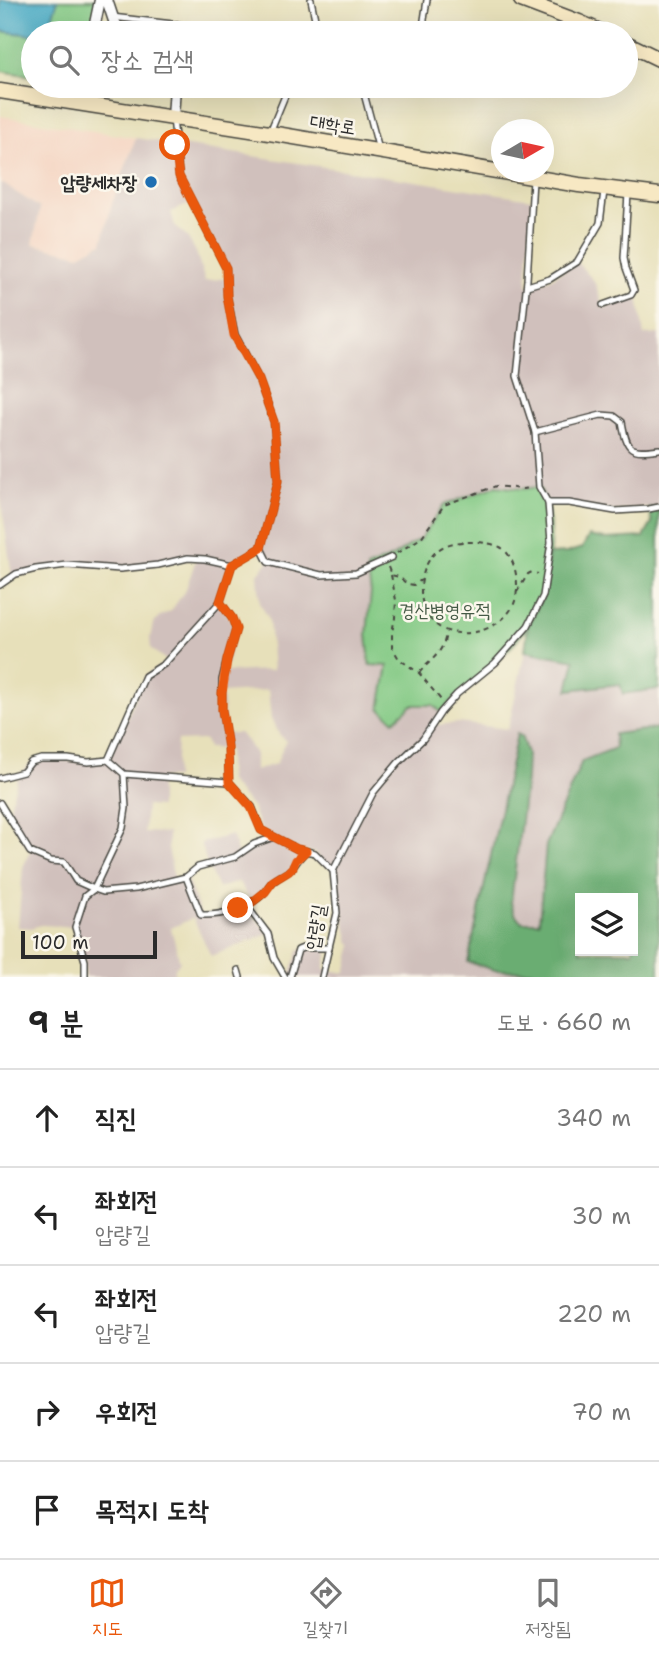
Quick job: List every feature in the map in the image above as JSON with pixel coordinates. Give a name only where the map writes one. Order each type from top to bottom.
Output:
[{"type":"main road","points":[[521,0],[576,21]]},
{"type":"main road","points":[[638,49],[659,59]]},
{"type":"main road","name":"대학로","points":[[0,91],[21,94]]},
{"type":"main road","name":"대학로","points":[[45,98],[491,170]]},
{"type":"main road","name":"대학로","points":[[554,180],[659,195]]},
{"type":"street","points":[[96,21],[100,0]]},
{"type":"street","points":[[107,0],[115,21]]},
{"type":"street","points":[[84,98],[84,104]]},
{"type":"street","points":[[173,118],[174,98]]},
{"type":"lane","points":[[311,0],[315,21]]},
{"type":"lane","points":[[424,21],[428,0]]},
{"type":"lane","points":[[113,17],[147,21]]},
{"type":"lane","points":[[270,133],[284,98]]},
{"type":"lane","points":[[365,98],[379,151]]},
{"type":"lane","points":[[173,118],[179,176],[226,268],[227,296],[234,335],[259,380],[274,422],[278,481],[261,548],[268,562],[321,575],[356,573],[388,558]]},
{"type":"lane","points":[[220,602],[232,618],[236,629],[227,660],[222,693],[229,782],[251,807],[261,830],[297,849],[315,853],[333,871],[373,793],[423,739],[457,694],[495,663],[528,626],[543,596],[551,542],[548,503],[539,487],[534,432],[517,376],[527,286],[533,182]]},
{"type":"lane","points":[[527,286],[550,279],[577,262],[600,223],[605,188]]},
{"type":"lane","points":[[603,304],[631,295],[634,290],[624,258],[628,191]]},
{"type":"lane","points":[[534,432],[601,415],[614,416],[622,422],[625,439],[632,449],[640,452],[659,449]]},
{"type":"lane","points":[[548,503],[569,503],[615,511],[659,507]]},
{"type":"lane","points":[[108,760],[145,676],[164,664],[220,602],[232,565],[261,548]]},
{"type":"lane","points":[[0,585],[16,574],[68,565],[120,569],[158,565],[187,558],[232,565]]},
{"type":"lane","points":[[0,778],[23,772],[31,762],[41,759],[68,759],[88,762],[108,760],[124,775],[229,782]]},
{"type":"lane","points":[[85,977],[85,961],[75,927],[85,896],[94,890],[122,828],[126,808],[124,775]]},
{"type":"lane","points":[[0,803],[30,852],[51,861],[64,862],[76,881],[103,892],[136,889],[186,877],[198,867],[235,858],[254,844],[274,837]]},
{"type":"lane","points":[[186,877],[201,915],[212,915],[246,905],[265,892],[273,881],[288,872],[306,851]]},
{"type":"lane","name":"압량길","points":[[322,977],[337,913],[333,871]]},
{"type":"lane","points":[[246,905],[268,934],[274,958],[288,977]]},
{"type":"lane","points":[[288,977],[298,950],[329,948]]},
{"type":"lane","points":[[238,970],[240,977]]},
{"type":"path","points":[[445,708],[419,673],[399,659],[392,647],[396,600],[388,558],[421,538],[444,505],[496,486],[522,489],[539,487]]},
{"type":"path","points":[[479,542],[500,547],[508,554],[516,571],[516,593],[513,606],[491,628],[459,633],[446,631],[432,622],[424,612],[422,579],[428,563],[439,550],[447,545],[479,542]]},
{"type":"path","points":[[516,593],[528,573],[532,572],[546,579]]},
{"type":"path","points":[[391,575],[399,577],[407,584],[414,584],[422,579]]},
{"type":"path","points":[[419,673],[437,656],[445,643],[446,631]]},
{"type":"shaded area","points":[[0,116],[136,138],[112,204],[102,243],[80,255],[33,244],[40,208],[0,182]]},
{"type":"shaded area","points":[[136,138],[532,199],[527,286],[550,279],[577,262],[594,281],[604,308],[638,296],[644,335],[659,334],[659,507],[615,511],[548,503],[539,487],[522,489],[496,486],[432,521],[421,538],[392,557],[367,568],[371,592],[367,634],[369,664],[388,665],[380,708],[433,705],[441,712],[433,725],[459,723],[508,729],[525,651],[575,660],[569,690],[620,684],[623,694],[659,689],[659,728],[615,734],[615,748],[582,761],[546,845],[540,922],[522,922],[511,903],[526,779],[527,753],[521,736],[495,970],[534,971],[534,977],[290,977],[298,950],[329,948],[324,969],[346,973],[353,944],[350,943],[333,871],[315,853],[306,851],[293,867],[251,903],[239,882],[218,888],[207,865],[201,843],[232,835],[238,855],[254,844],[273,838],[261,830],[252,807],[229,782],[228,749],[208,748],[205,740],[177,741],[175,778],[160,778],[160,807],[146,806],[144,832],[168,833],[174,880],[186,877],[201,915],[212,915],[246,905],[268,934],[211,956],[193,918],[171,928],[180,962],[174,969],[175,977],[85,977],[85,961],[75,927],[18,927],[23,867],[30,852],[8,816],[17,779],[31,762],[41,759],[88,762],[108,760],[145,676],[167,661],[151,649],[153,624],[160,616],[171,611],[186,589],[196,559],[120,569],[67,565],[12,577],[0,492],[0,182],[40,208],[33,244],[80,255],[102,243],[112,204]],"holes":[[[192,203],[226,267],[226,278],[205,281],[196,252],[188,238],[175,226],[171,212]],[[261,548],[268,562],[258,574],[260,604],[269,619],[273,670],[225,672],[236,629],[221,602],[232,565]],[[268,690],[271,719],[286,741],[276,764],[255,770],[255,754],[247,741],[239,733],[226,733],[222,693]]]},
{"type":"green space","points":[[0,0],[99,0],[95,21],[21,21],[21,74],[0,71]]},
{"type":"green space","name":"경산병영유적","points":[[496,486],[522,489],[539,487],[543,495],[550,522],[550,541],[543,597],[525,631],[512,646],[441,712],[433,705],[412,705],[394,721],[380,708],[388,666],[370,665],[367,634],[371,592],[367,568],[392,557],[421,538],[444,505]]},
{"type":"green space","points":[[659,507],[659,689],[623,694],[620,684],[568,690],[575,660],[525,651],[528,626],[543,596],[549,554],[582,548],[589,536],[605,539],[644,537],[652,523],[649,509]]},
{"type":"green space","points":[[659,728],[659,977],[534,977],[533,971],[495,970],[468,962],[517,734],[521,736],[527,753],[511,903],[522,922],[539,922],[546,845],[582,761],[615,748],[614,734]]},
{"type":"water","points":[[0,0],[58,0],[51,21],[21,21],[21,34],[0,31]]},
{"type":"place","name":"압량세차장","points":[[151,182]]},
{"type":"route","points":[[175,145],[179,176],[226,268],[227,296],[234,335],[259,380],[274,422],[278,481],[261,548],[232,565],[220,602],[232,618],[236,629],[222,680],[222,710],[228,748],[229,782],[251,807],[261,830],[306,851],[293,867],[273,881],[265,892],[250,904],[238,908]]}]
